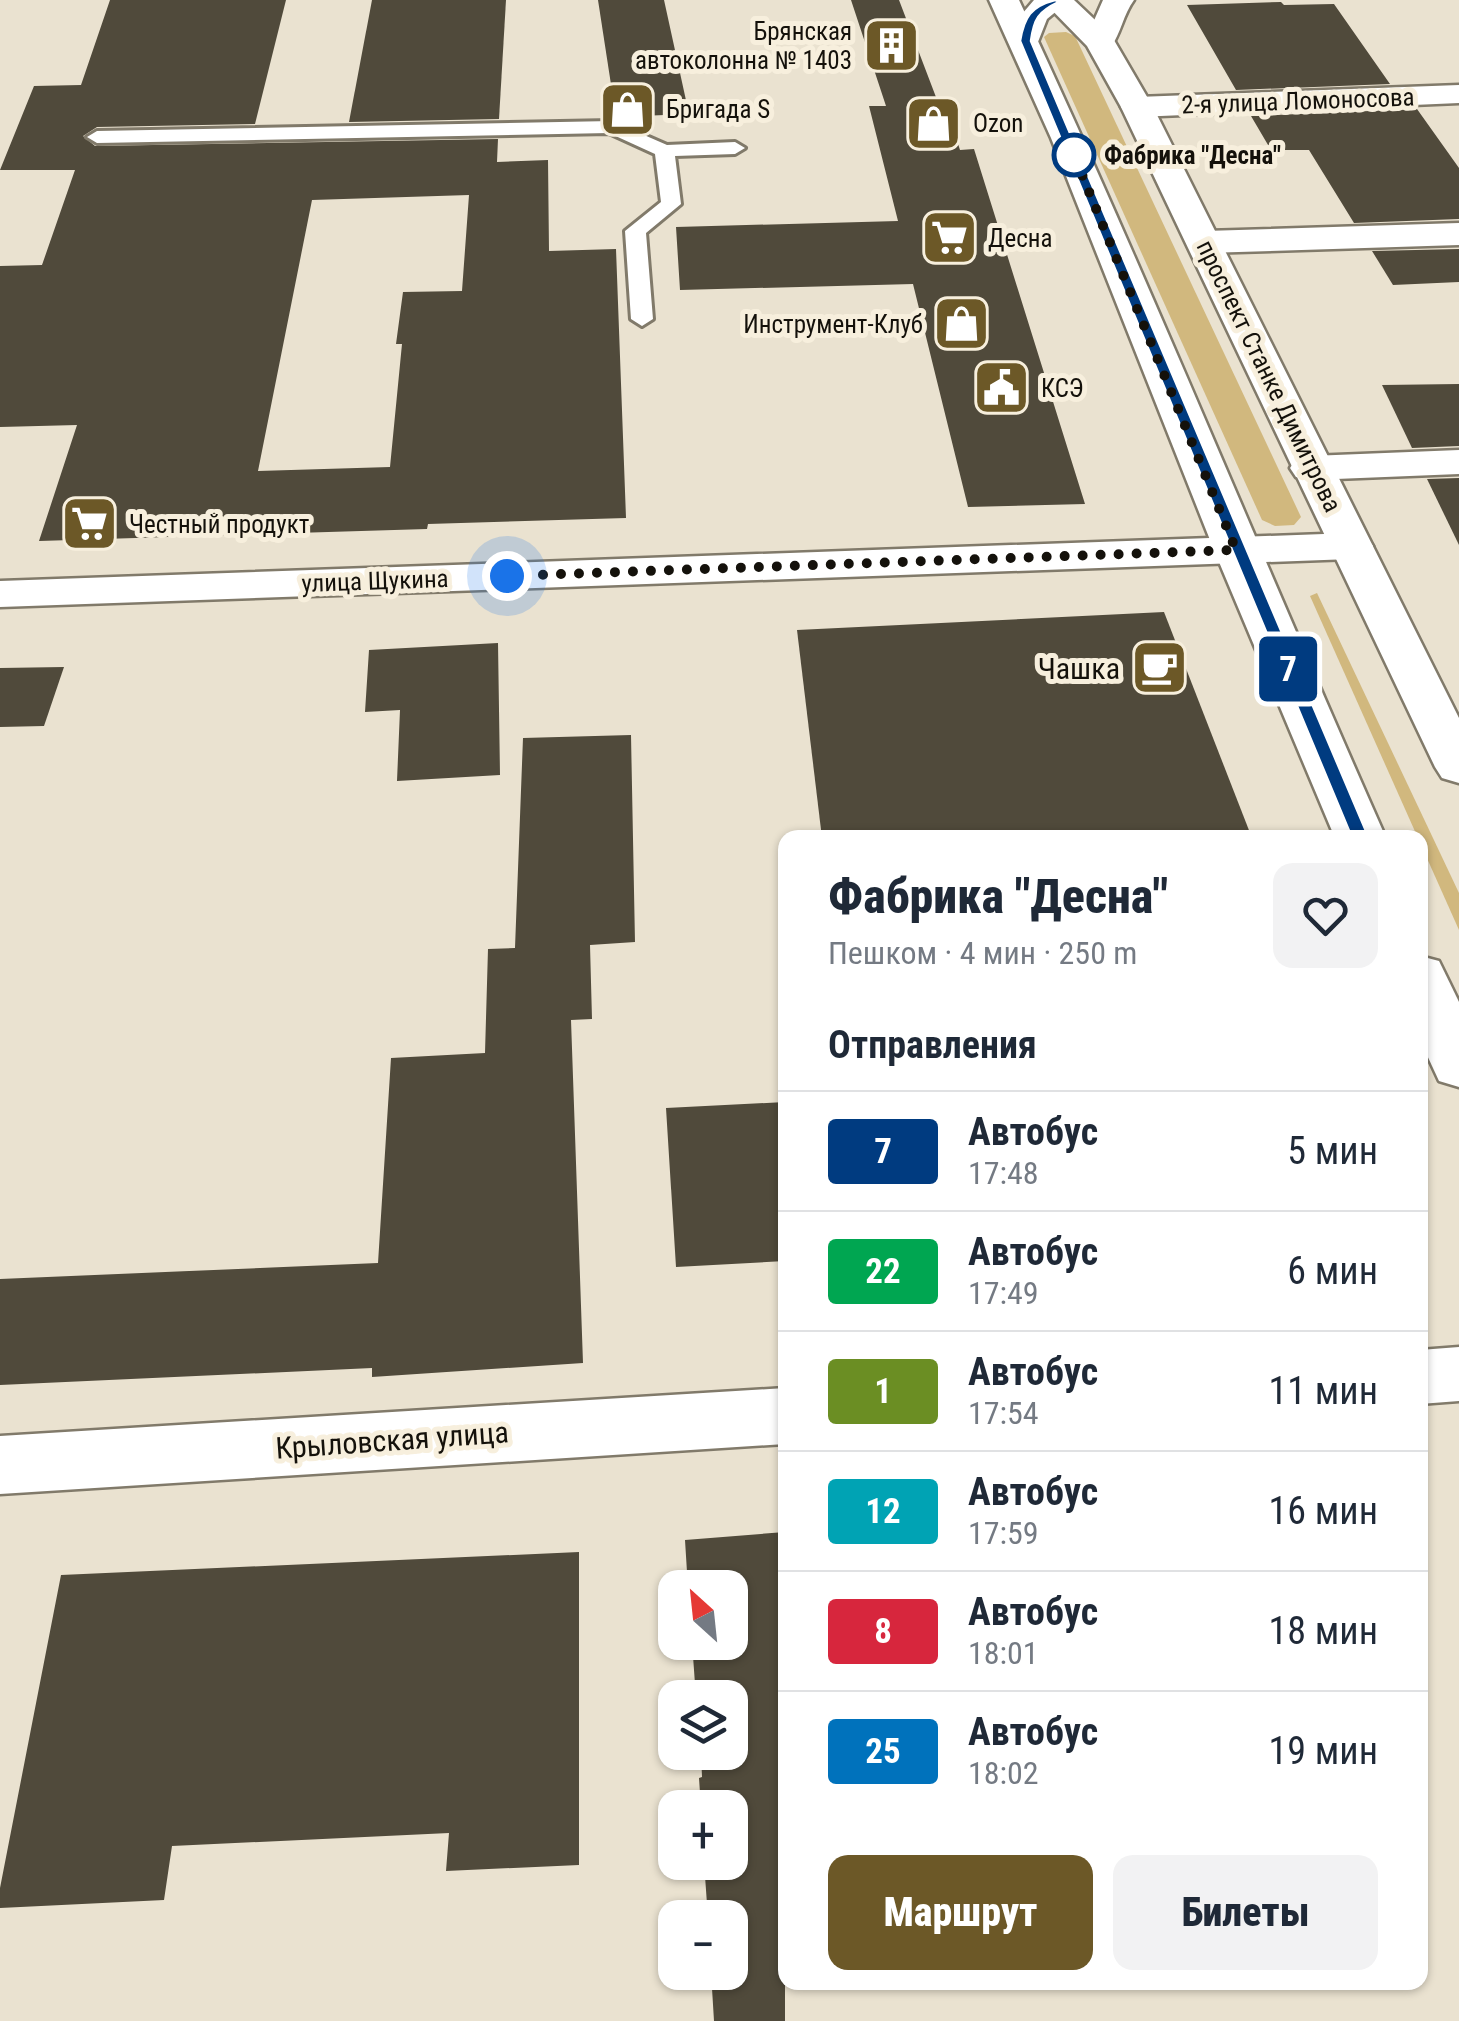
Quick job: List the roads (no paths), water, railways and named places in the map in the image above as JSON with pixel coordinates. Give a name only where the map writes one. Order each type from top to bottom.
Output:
[{"type":"main road","points":[[1004,0],[1025,41],[1357,830]]},
{"type":"main road","points":[[1025,41],[1028,21],[1038,8],[1056,0]]},
{"type":"main road","name":"проспект Станке Димитрова","points":[[1056,0],[1100,41],[1137,107],[1311,468],[1454,745]]},
{"type":"main road","points":[[1100,41],[1111,8],[1119,0]]},
{"type":"main road","name":"2-я улица Ломоносова","points":[[1137,107],[1459,94]]},
{"type":"main road","points":[[1205,242],[1459,234]]},
{"type":"main road","points":[[1311,468],[1459,462]]},
{"type":"main road","name":"улица Щукина","points":[[0,594],[1350,546]]},
{"type":"main road","points":[[1428,994],[1459,1066]]},
{"type":"main road","points":[[1428,1376],[1459,1374]]},
{"type":"main road","name":"Крыловская улица","points":[[0,1465],[778,1416]]},
{"type":"lane","points":[[97,136],[612,127],[664,152],[735,148]]},
{"type":"lane","points":[[642,320],[635,231],[672,204],[664,152]]},
{"type":"place","name":"Брянская автоколонна № 1403","points":[[891,45]]},
{"type":"place","name":"Бригада S","points":[[627,109]]},
{"type":"place","name":"Ozon","points":[[934,123]]},
{"type":"place","name":"Фабрика \"Десна\"","points":[[1074,155]]},
{"type":"place","name":"Десна","points":[[949,238]]},
{"type":"place","name":"Инструмент-Клуб","points":[[962,324]]},
{"type":"place","name":"КСЭ","points":[[1002,388]]},
{"type":"place","name":"Честный продукт","points":[[90,524]]},
{"type":"place","name":"Чашка","points":[[1159,668]]}]
